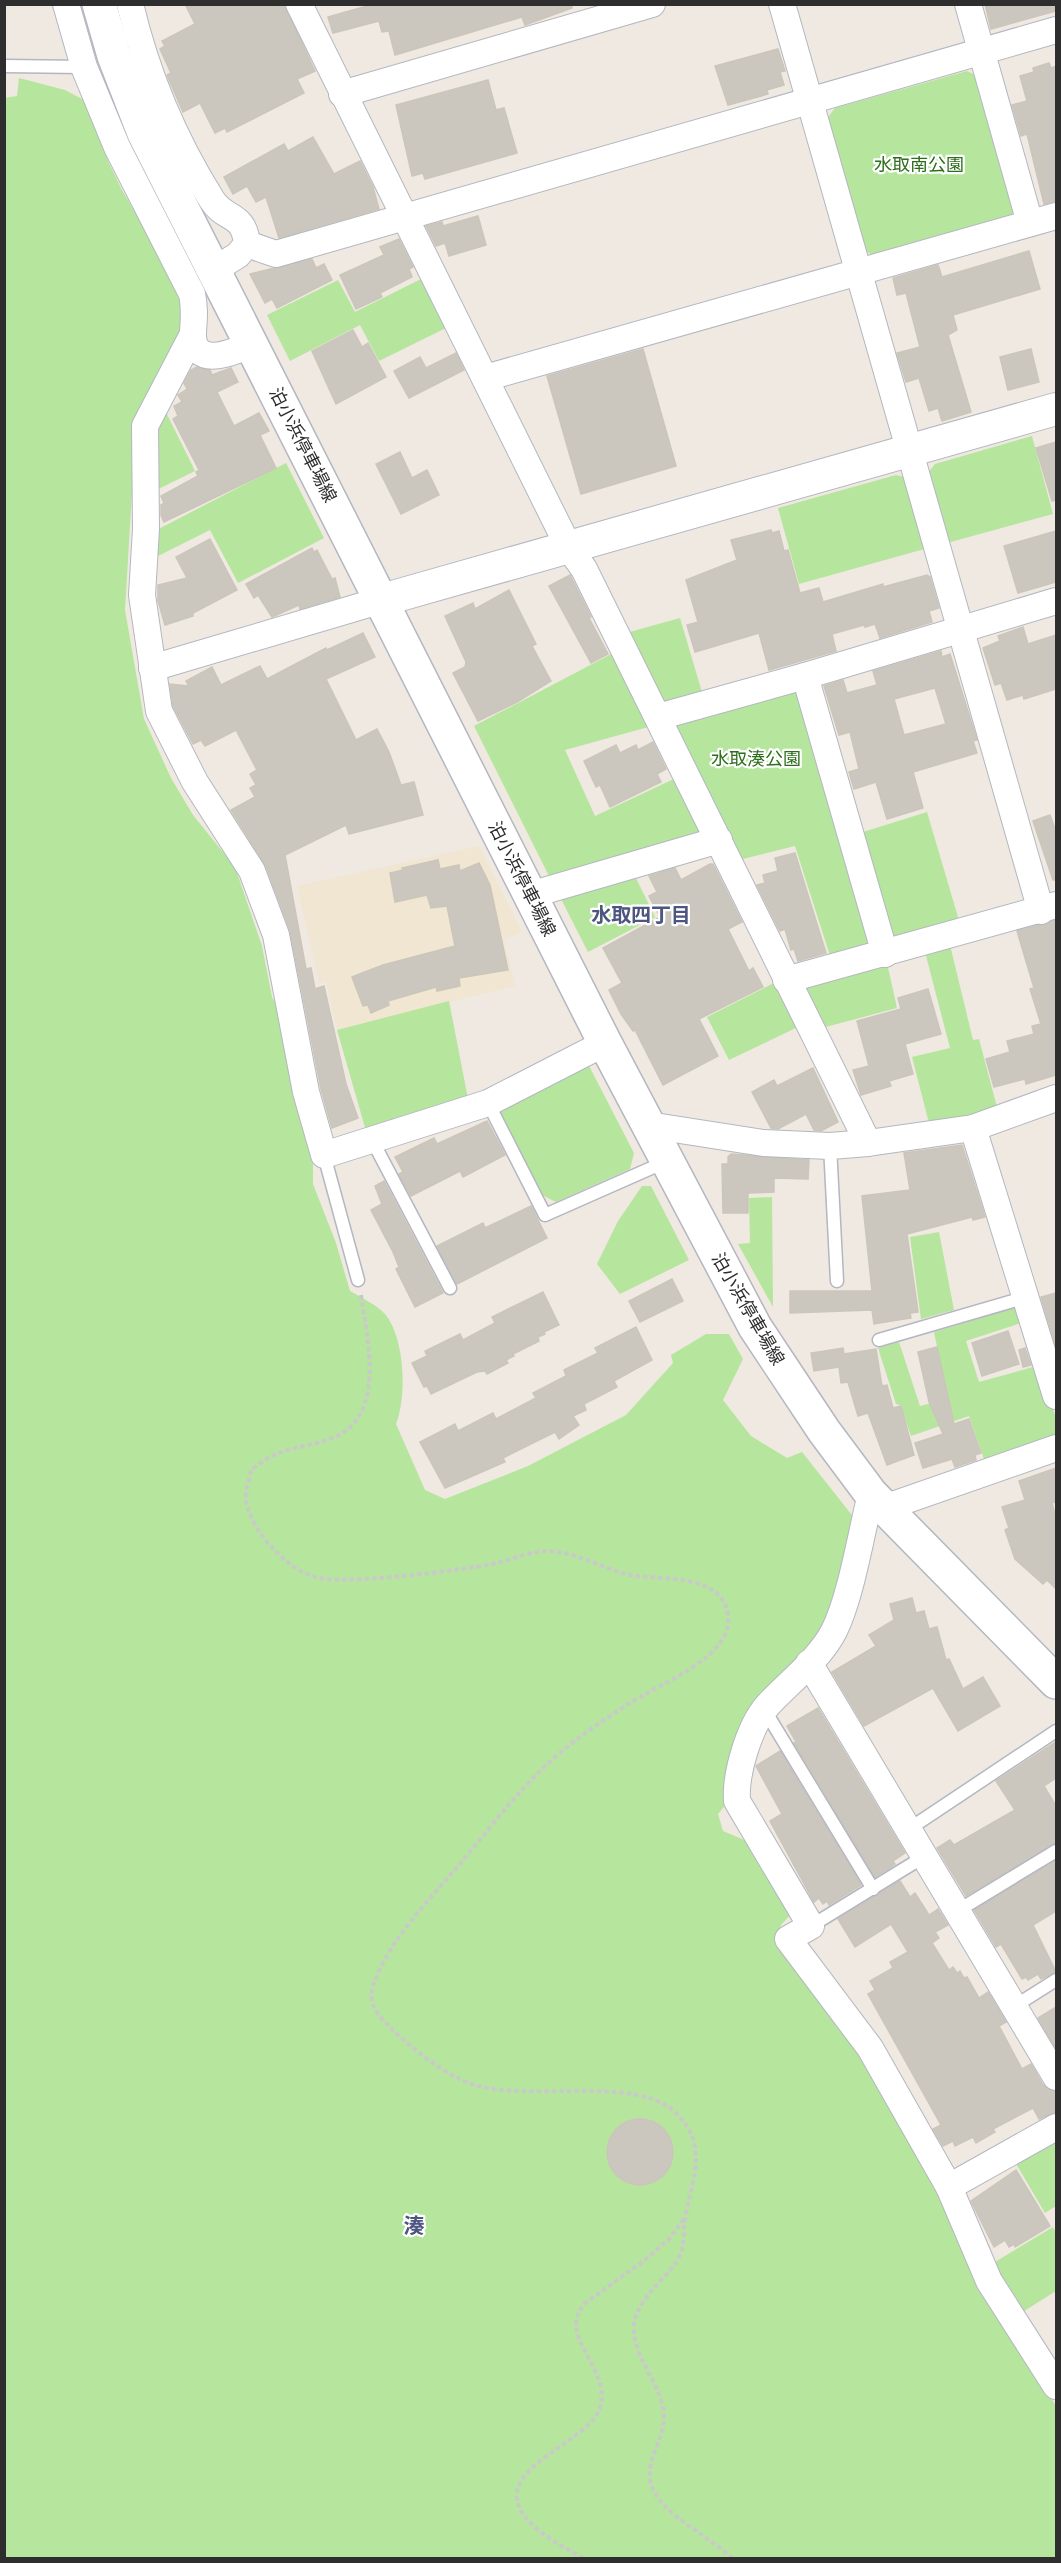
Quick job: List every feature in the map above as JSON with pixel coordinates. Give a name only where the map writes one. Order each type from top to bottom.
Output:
[{"type":"main road","name":"泊小浜停車場線","points":[[99,4],[99,62],[144,133],[605,1043],[755,1327],[824,1431],[878,1501],[1056,1682]]},
{"type":"street","points":[[66,4],[99,62],[117,147],[192,294],[195,306],[193,334],[145,426],[146,529],[142,595],[159,711],[195,782],[252,871],[276,935],[306,1092],[324,1155],[488,1103],[605,1043]]},
{"type":"street","points":[[130,4],[140,47],[184,149],[213,202],[242,225],[247,244]]},
{"type":"street","points":[[299,4],[569,548],[584,569],[658,717],[868,1143]]},
{"type":"street","points":[[342,94],[652,4]]},
{"type":"street","points":[[782,4],[860,271],[960,629],[1049,908],[786,980]]},
{"type":"street","points":[[968,4],[1030,223]]},
{"type":"street","points":[[247,244],[276,254],[1056,30]]},
{"type":"street","points":[[485,378],[1056,216]]},
{"type":"street","points":[[214,270],[238,255],[247,244]]},
{"type":"street","points":[[193,334],[200,350],[210,357],[221,357],[252,344]]},
{"type":"street","points":[[152,668],[382,600],[1056,409]]},
{"type":"street","points":[[658,717],[1056,602]]},
{"type":"street","points":[[805,676],[885,954]]},
{"type":"street","points":[[530,896],[719,840]]},
{"type":"street","points":[[648,1125],[763,1143],[830,1146],[974,1128],[1056,1098]]},
{"type":"street","points":[[974,1128],[1056,1396]]},
{"type":"street","points":[[1056,1448],[878,1501],[833,1632],[809,1663],[764,1709],[751,1736],[736,1780],[737,1801],[811,1926],[788,1940],[870,2048],[949,2187],[989,2281],[1056,2386]]},
{"type":"street","points":[[809,1663],[959,1910],[1056,2077]]},
{"type":"street","points":[[949,2187],[1056,2127]]},
{"type":"lane","points":[[4,66],[99,62]]},
{"type":"lane","points":[[488,1103],[545,1215],[667,1161]]},
{"type":"lane","points":[[372,1140],[450,1288]]},
{"type":"lane","points":[[830,1146],[837,1281]]},
{"type":"lane","points":[[324,1155],[358,1280]]},
{"type":"lane","points":[[879,1340],[1027,1297]]},
{"type":"lane","points":[[764,1709],[873,1889]]},
{"type":"lane","points":[[909,1829],[1056,1731]]},
{"type":"lane","points":[[959,1910],[1056,1851]]},
{"type":"lane","points":[[811,1926],[925,1856]]},
{"type":"lane","points":[[1015,2006],[1056,1980]]},
{"type":"path","points":[[358,1280],[371,1356],[368,1392],[357,1418],[338,1436],[271,1456],[251,1470],[246,1500],[260,1533],[289,1566],[320,1580],[349,1580],[490,1565],[547,1550],[568,1554],[634,1576],[693,1581],[723,1603],[729,1617],[718,1647],[701,1662],[631,1702],[568,1746],[535,1776],[398,1938],[373,1985],[370,1997],[376,2013],[401,2037],[447,2071],[473,2084],[506,2090],[625,2093],[652,2098],[672,2109],[688,2127],[696,2151],[696,2176],[684,2219],[686,2241],[678,2260],[644,2302],[633,2322],[636,2342],[659,2394],[664,2418],[650,2471],[651,2486],[665,2507],[717,2544],[732,2559]]},
{"type":"path","points":[[583,2559],[533,2525],[519,2510],[516,2495],[522,2480],[532,2469],[585,2428],[599,2413],[602,2387],[578,2337],[574,2323],[577,2313],[585,2304],[669,2239],[684,2219]]},
{"type":"shaded area","points":[[479,846],[522,932],[504,939],[515,986],[337,1030],[326,981],[319,982],[297,886]]},
{"type":"green space","name":"水取南公園","points":[[967,71],[980,77],[1016,209],[1013,220],[877,257],[863,250],[825,121],[835,108]]},
{"type":"green space","points":[[19,78],[65,90],[82,99],[92,111],[108,161],[122,190],[182,292],[182,333],[136,425],[125,610],[144,719],[171,778],[193,815],[235,867],[262,946],[272,997],[280,1011],[313,1150],[313,1184],[336,1243],[350,1291],[382,1311],[392,1324],[397,1337],[403,1383],[400,1412],[396,1424],[425,1490],[445,1499],[528,1466],[626,1415],[673,1363],[671,1355],[706,1334],[729,1334],[743,1359],[723,1400],[751,1436],[787,1458],[802,1452],[855,1519],[828,1623],[804,1656],[727,1803],[718,1814],[723,1831],[749,1842],[793,1912],[781,1925],[777,1937],[865,2052],[940,2190],[974,2275],[1056,2406],[1056,2558],[5,2558],[4,98],[17,96]]},
{"type":"green space","points":[[427,276],[452,325],[379,361],[360,325],[290,361],[267,315],[338,280],[355,312]]},
{"type":"green space","points":[[162,404],[195,471],[146,495]]},
{"type":"green space","points":[[1032,436],[1053,514],[947,543],[927,474],[935,464]]},
{"type":"green space","points":[[286,463],[324,538],[238,583],[210,530],[146,562],[147,535]]},
{"type":"green space","points":[[896,475],[908,478],[928,548],[799,584],[778,508]]},
{"type":"green space","points":[[680,618],[704,699],[661,702],[626,633]]},
{"type":"green space","points":[[615,652],[652,726],[565,750],[595,816],[678,777],[702,826],[699,837],[551,880],[474,726]]},
{"type":"green space","name":"水取湊公園","points":[[798,687],[872,943],[831,959],[795,846],[739,860],[675,731],[680,716]]},
{"type":"green space","points":[[927,812],[960,924],[890,938],[860,833]]},
{"type":"green space","points":[[634,874],[655,917],[588,952],[559,895]]},
{"type":"green space","points":[[950,945],[973,1040],[979,1039],[998,1111],[930,1127],[912,1057],[950,1048],[925,952]]},
{"type":"green space","points":[[887,963],[897,1008],[822,1028],[802,997],[809,983]]},
{"type":"green space","points":[[778,981],[800,1026],[729,1060],[707,1017]]},
{"type":"green space","points":[[449,1001],[468,1099],[366,1131],[337,1030]]},
{"type":"green space","points":[[587,1062],[634,1153],[630,1169],[556,1202],[542,1195],[500,1116],[503,1104]]},
{"type":"green space","points":[[642,1186],[651,1186],[689,1260],[620,1294],[597,1264],[618,1221]]},
{"type":"green space","points":[[772,1197],[773,1307],[738,1244],[750,1243],[749,1198]]},
{"type":"green space","points":[[939,1232],[954,1310],[921,1319],[910,1237]]},
{"type":"green space","points":[[1014,1308],[1026,1316],[1027,1321],[966,1341],[979,1382],[1040,1365],[1056,1419],[1055,1438],[985,1462],[969,1416],[911,1436],[900,1405],[896,1404],[878,1348],[899,1342],[920,1406],[948,1399],[934,1332]]},
{"type":"green space","points":[[1056,2139],[1056,2206],[1045,2213],[1015,2162]]},
{"type":"green space","points":[[1053,2227],[1056,2233],[1056,2291],[1021,2313],[990,2265]]},
{"type":"building","points":[[185,4],[284,4],[315,71],[297,79],[304,93],[227,132],[225,128],[215,133],[200,103],[183,112],[167,75],[171,73],[160,49],[165,46],[162,41],[195,24]]},
{"type":"building","points":[[374,4],[572,4],[572,8],[525,25],[522,17],[395,55],[389,31],[382,32],[379,21],[333,33],[328,17]]},
{"type":"building","points":[[985,4],[1056,4],[1056,11],[991,29]]},
{"type":"building","points":[[778,49],[785,71],[780,72],[784,85],[767,90],[768,94],[728,105],[715,66]]},
{"type":"building","points":[[1049,63],[1051,68],[1056,66],[1056,201],[1044,204],[1027,134],[1021,136],[1012,105],[1027,101],[1020,76],[1034,72],[1033,68]]},
{"type":"building","points":[[488,80],[496,110],[504,108],[517,153],[425,179],[423,173],[412,176],[396,105]]},
{"type":"building","points":[[313,137],[334,174],[360,161],[373,187],[379,209],[279,238],[266,197],[256,202],[247,186],[233,194],[224,177],[284,144],[288,151]]},
{"type":"building","points":[[478,216],[486,245],[449,256],[445,243],[436,246],[426,226],[442,222],[443,226]]},
{"type":"building","points":[[399,239],[413,267],[409,269],[412,277],[380,293],[382,297],[356,309],[340,275],[384,255],[380,247]]},
{"type":"building","points":[[1029,251],[1040,289],[953,315],[957,330],[948,335],[971,412],[942,421],[938,408],[929,411],[919,378],[906,382],[897,353],[920,347],[906,293],[897,295],[893,278],[938,265],[942,277]]},
{"type":"building","points":[[312,259],[316,268],[324,264],[332,280],[277,308],[272,299],[265,303],[250,274]]},
{"type":"building","points":[[353,330],[362,347],[368,343],[386,377],[336,404],[312,351]]},
{"type":"building","points":[[643,349],[676,466],[581,494],[547,376]]},
{"type":"building","points":[[1031,349],[1039,382],[1008,390],[1000,357]]},
{"type":"building","points":[[456,353],[464,370],[409,398],[394,371],[420,357],[426,368]]},
{"type":"building","points":[[197,367],[210,370],[212,375],[231,368],[238,382],[217,392],[234,426],[259,413],[269,431],[260,435],[276,468],[164,522],[161,505],[164,503],[161,496],[198,476],[196,472],[199,470],[173,419],[178,416],[174,406],[182,402],[178,395],[187,389],[184,383],[191,370]]},
{"type":"building","points":[[1056,442],[1056,500],[1052,501],[1036,448]]},
{"type":"building","points":[[400,452],[412,478],[427,470],[439,495],[401,514],[376,464]]},
{"type":"building","points":[[771,530],[772,533],[779,531],[784,551],[788,550],[800,593],[819,588],[823,602],[883,584],[883,587],[927,575],[930,577],[939,608],[929,611],[932,622],[880,638],[875,624],[832,634],[836,651],[769,670],[759,633],[695,652],[687,625],[698,622],[686,580],[737,560],[731,540]]},
{"type":"building","points":[[1056,531],[1056,582],[1018,593],[1004,546]]},
{"type":"building","points":[[210,539],[237,590],[193,613],[193,616],[165,625],[158,601],[158,585],[187,578],[176,557]]},
{"type":"building","points":[[312,548],[314,552],[317,550],[332,579],[335,578],[340,597],[300,609],[299,605],[272,617],[258,595],[254,598],[246,584]]},
{"type":"building","points":[[570,575],[608,654],[591,663],[549,586]]},
{"type":"building","points":[[509,590],[536,644],[532,646],[551,681],[517,702],[478,721],[453,673],[465,667],[466,662],[445,616],[473,603],[475,609]]},
{"type":"building","points":[[1023,627],[1028,644],[1056,635],[1056,689],[1024,699],[1023,695],[1007,700],[1001,683],[995,685],[983,648],[1000,641],[998,636]]},
{"type":"building","points":[[363,633],[375,657],[326,679],[356,740],[377,729],[389,752],[401,785],[414,782],[423,815],[349,834],[346,825],[285,855],[306,969],[311,968],[315,989],[324,986],[346,1084],[358,1118],[332,1128],[321,1089],[290,930],[266,866],[231,810],[255,797],[250,788],[256,785],[250,774],[257,770],[236,730],[205,746],[201,740],[193,744],[173,706],[170,684],[189,686],[186,681],[212,667],[221,685],[260,666],[267,679],[326,648],[327,650]]},
{"type":"building","points":[[941,651],[942,657],[950,654],[977,740],[973,741],[977,753],[913,772],[923,808],[887,819],[876,782],[854,789],[849,772],[859,769],[850,732],[839,735],[824,686],[843,680],[847,693],[877,685],[873,671]],"holes":[[[935,688],[946,724],[904,735],[894,699]]]},
{"type":"building","points":[[653,742],[666,769],[657,774],[661,782],[610,807],[600,785],[596,787],[584,761],[616,745],[620,753],[636,745],[638,750]]},
{"type":"building","points":[[1050,815],[1056,832],[1056,880],[1053,880],[1033,821]]},
{"type":"building","points":[[795,853],[826,953],[798,961],[794,949],[791,950],[785,929],[780,931],[757,885],[765,883],[763,875],[778,871],[775,858]]},
{"type":"building","points":[[438,860],[440,869],[459,865],[460,871],[479,863],[490,885],[508,970],[459,978],[460,986],[437,991],[436,987],[388,1001],[389,1005],[371,1013],[368,1005],[363,1006],[352,977],[383,965],[455,946],[447,906],[431,908],[427,895],[395,902],[390,873]]},
{"type":"building","points":[[713,864],[742,922],[728,929],[749,971],[753,968],[763,987],[699,1019],[718,1056],[663,1085],[635,1030],[633,1031],[621,1014],[609,990],[622,983],[603,948],[660,917],[649,896],[657,892],[649,876],[675,868],[681,880]]},
{"type":"building","points":[[1056,920],[1056,1075],[1026,1084],[1025,1079],[994,1087],[986,1059],[1010,1052],[1007,1041],[1034,1034],[1032,1026],[1041,1024],[1030,989],[1034,988],[1017,931]]},
{"type":"building","points":[[928,989],[941,1034],[905,1044],[913,1074],[889,1081],[891,1086],[861,1095],[853,1070],[869,1066],[857,1021],[901,1009],[898,998]]},
{"type":"building","points":[[813,1068],[838,1122],[821,1131],[814,1130],[806,1114],[778,1129],[771,1128],[752,1092],[774,1080],[777,1086]]},
{"type":"building","points":[[487,1121],[505,1155],[463,1177],[460,1171],[411,1196],[399,1174],[403,1172],[395,1157],[434,1138],[437,1144]]},
{"type":"building","points":[[962,1145],[985,1217],[973,1220],[972,1217],[907,1234],[918,1312],[910,1313],[911,1318],[874,1324],[872,1310],[790,1313],[790,1291],[872,1291],[862,1196],[910,1190],[904,1153]]},
{"type":"building","points":[[731,1154],[809,1160],[808,1179],[774,1178],[774,1192],[748,1193],[748,1213],[723,1213],[722,1164],[728,1164],[728,1157]]},
{"type":"building","points":[[384,1181],[443,1293],[415,1307],[396,1269],[399,1267],[393,1252],[371,1210],[382,1204],[375,1186]]},
{"type":"building","points":[[531,1206],[547,1238],[457,1284],[437,1246],[483,1223],[485,1228]]},
{"type":"building","points":[[672,1279],[683,1301],[640,1322],[629,1301]]},
{"type":"building","points":[[543,1292],[559,1325],[544,1332],[545,1334],[538,1337],[539,1341],[513,1354],[514,1356],[506,1360],[508,1363],[487,1374],[485,1371],[477,1372],[431,1394],[427,1386],[424,1387],[412,1363],[427,1356],[425,1351],[460,1334],[463,1340],[495,1323],[492,1317]]},
{"type":"building","points":[[1056,1293],[1056,1347],[1041,1297]]},
{"type":"building","points":[[636,1327],[652,1360],[614,1381],[617,1387],[584,1404],[586,1410],[573,1416],[579,1425],[559,1439],[555,1432],[503,1458],[505,1462],[445,1488],[420,1442],[455,1424],[458,1431],[493,1413],[496,1419],[536,1398],[533,1393],[566,1376],[564,1370],[598,1353],[595,1348]]},
{"type":"building","points":[[1008,1331],[1019,1364],[982,1376],[972,1343]]},
{"type":"building","points":[[937,1347],[954,1424],[969,1419],[981,1453],[975,1455],[976,1460],[955,1467],[952,1459],[923,1468],[915,1443],[943,1434],[929,1402],[918,1352]]},
{"type":"building","points":[[843,1348],[844,1354],[876,1349],[882,1386],[887,1385],[893,1408],[901,1406],[914,1455],[887,1465],[868,1413],[858,1416],[848,1382],[841,1383],[839,1367],[814,1371],[811,1353]]},
{"type":"building","points":[[1025,1348],[1031,1365],[1023,1367],[1019,1350]]},
{"type":"building","points":[[1056,1468],[1056,1502],[1052,1503],[1056,1518],[1056,1589],[1047,1580],[1043,1584],[1015,1559],[1005,1530],[1009,1528],[1002,1507],[1025,1500],[1019,1481]]},
{"type":"building","points":[[912,1598],[916,1613],[924,1611],[929,1629],[937,1627],[946,1660],[949,1659],[963,1689],[983,1677],[1000,1706],[958,1731],[933,1688],[864,1726],[832,1672],[876,1646],[869,1635],[894,1620],[890,1604]]},
{"type":"building","points":[[818,1708],[905,1853],[893,1861],[895,1864],[875,1877],[794,1743],[796,1742],[787,1726]]},
{"type":"building","points":[[1056,1742],[1056,1778],[1044,1786],[1056,1806],[1056,1843],[966,1896],[937,1848],[950,1840],[954,1845],[1015,1810],[996,1781]]},
{"type":"building","points":[[780,1751],[861,1885],[829,1905],[827,1901],[823,1904],[819,1898],[814,1902],[770,1821],[782,1814],[756,1766]]},
{"type":"building","points":[[1056,1860],[1056,1911],[1033,1925],[1056,1972],[1041,1979],[1038,1974],[1028,1980],[1026,1977],[1022,1979],[1001,1944],[996,1947],[974,1910]]},
{"type":"building","points":[[900,1881],[910,1897],[915,1893],[929,1915],[938,1909],[948,1925],[935,1932],[939,1938],[932,1943],[949,1970],[953,1967],[957,1973],[960,1971],[964,1978],[967,1977],[979,1998],[988,1992],[1006,2022],[999,2026],[1022,2069],[1031,2064],[1043,2085],[1056,2092],[1056,2112],[1039,2119],[1033,2108],[993,2129],[995,2132],[976,2143],[973,2137],[955,2146],[953,2141],[943,2146],[933,2129],[941,2125],[868,1994],[875,1990],[870,1981],[893,1968],[890,1962],[908,1952],[891,1924],[855,1947],[838,1919]]},
{"type":"building","points":[[1056,2007],[1056,2049],[1038,2018]]},
{"type":"building","points":[[634,2119],[646,2119],[658,2124],[668,2134],[673,2152],[671,2165],[658,2180],[646,2185],[634,2185],[622,2180],[612,2170],[607,2158],[607,2146],[612,2134],[622,2124]]},
{"type":"building","points":[[1016,2170],[1050,2226],[1015,2247],[1014,2244],[1009,2247],[1005,2240],[994,2247],[971,2201]]},
{"type":"district","name":"水取四丁目","points":[[641,916]]},
{"type":"district","name":"湊","points":[[414,2226]]}]
